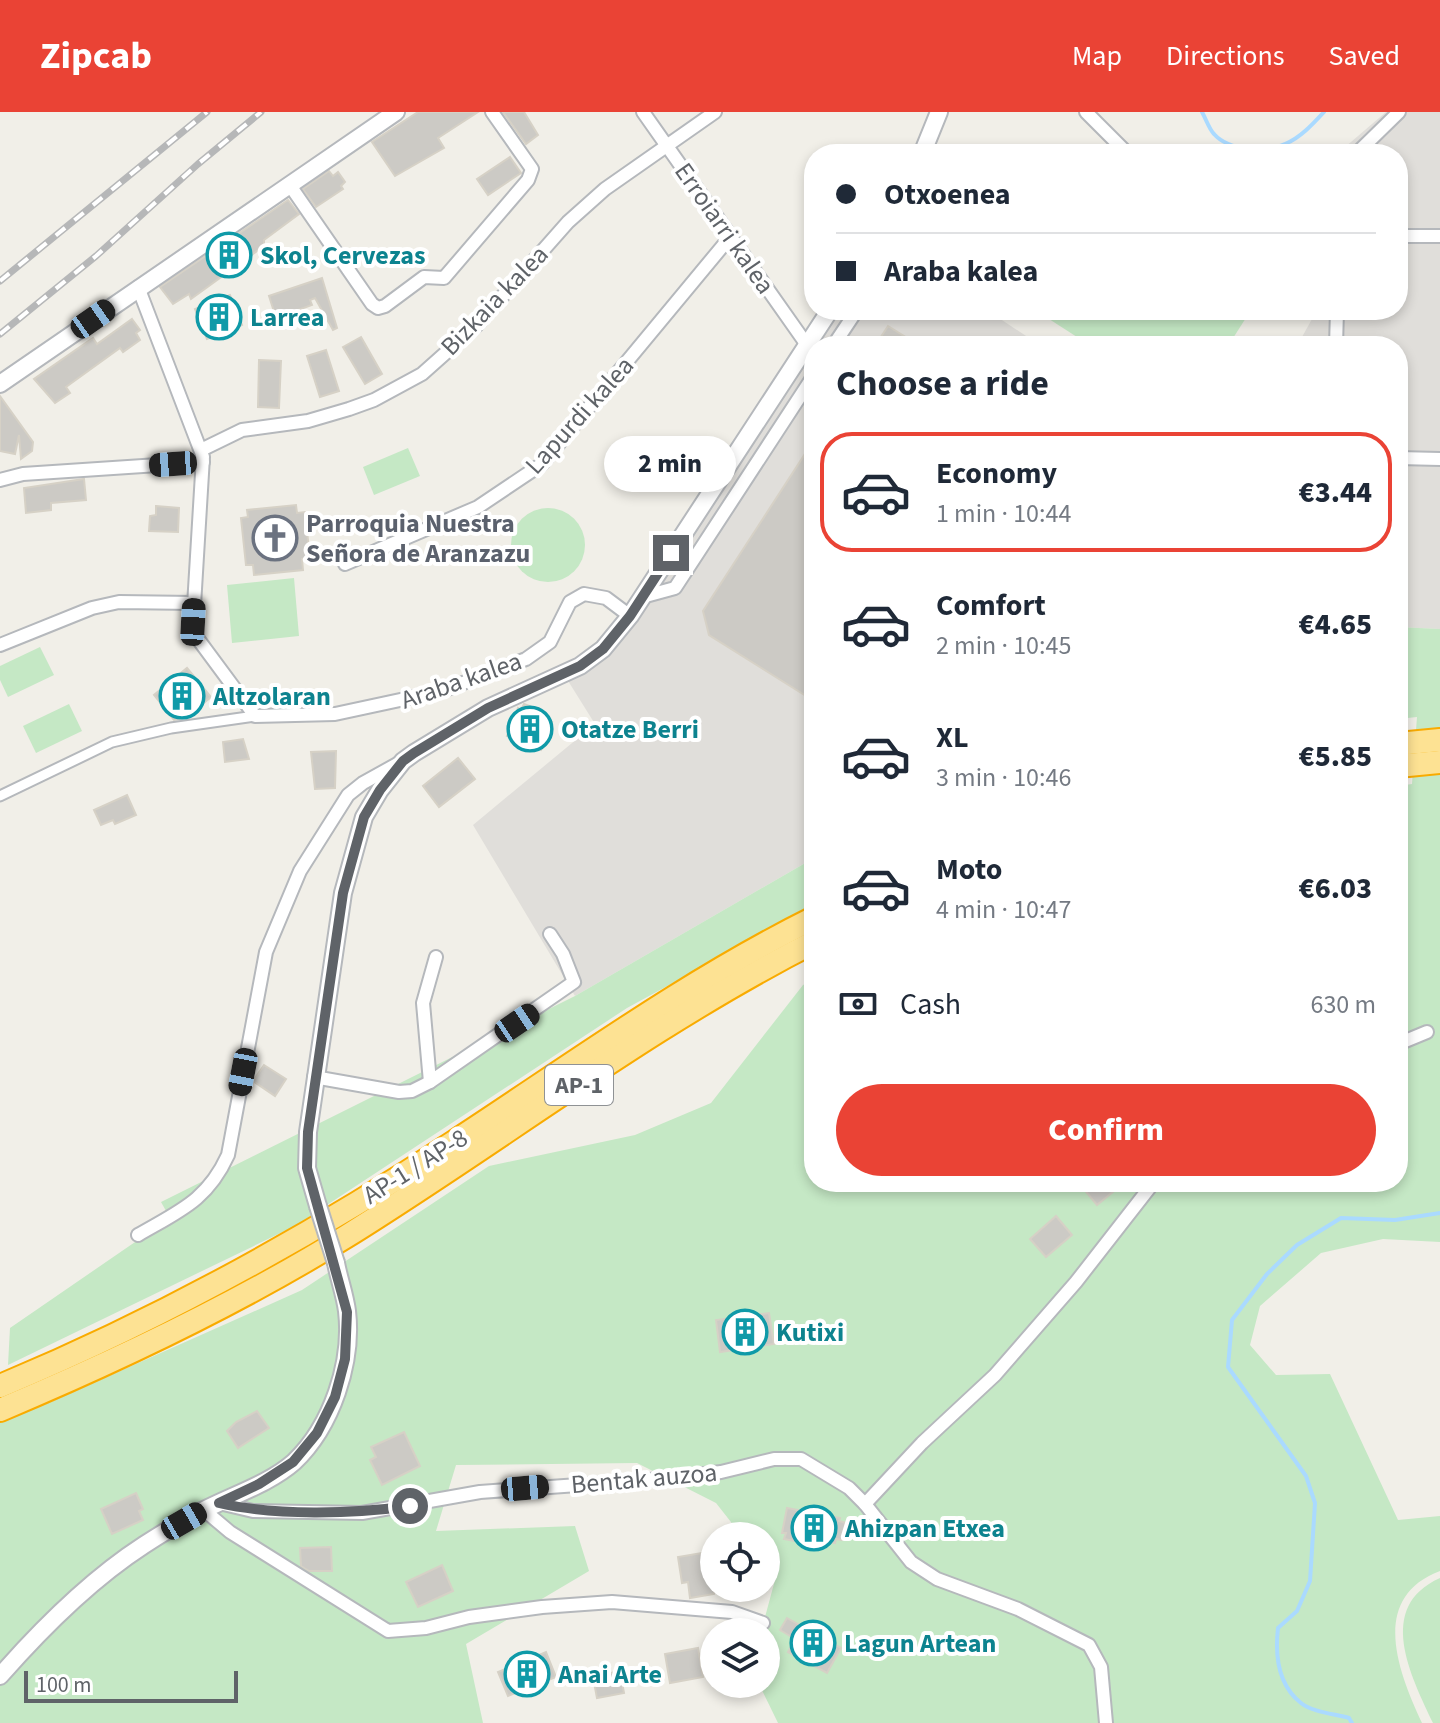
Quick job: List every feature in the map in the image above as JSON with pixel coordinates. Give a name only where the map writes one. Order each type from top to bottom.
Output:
[{"type":"highway","points":[[1408,743],[1440,740]]},
{"type":"highway","points":[[1408,765],[1440,762]]},
{"type":"highway","name":"AP-1 / AP-8","points":[[0,1386],[174,1307],[305,1236],[452,1144],[673,997],[804,924]]},
{"type":"highway","name":"AP-1 / AP-8","points":[[0,1410],[183,1326],[315,1255],[672,1024],[804,948]]},
{"type":"street","points":[[0,384],[396,112]]},
{"type":"street","points":[[289,184],[372,304],[378,308],[385,306],[424,277],[432,280],[444,278],[528,180],[532,169],[492,112]]},
{"type":"street","name":"Erroiarri kalea","points":[[643,112],[804,341]]},
{"type":"street","name":"Bizkaia kalea","points":[[0,480],[23,474],[202,456],[242,430],[308,421],[374,400],[422,374],[477,325],[568,222],[605,189],[715,112]]},
{"type":"street","points":[[1086,112],[1118,144]]},
{"type":"street","points":[[1366,144],[1399,112]]},
{"type":"street","points":[[926,144],[937,115]]},
{"type":"street","name":"Lapurdi kalea","points":[[345,564],[478,507],[542,464],[731,236]]},
{"type":"street","points":[[1408,236],[1440,236]]},
{"type":"street","points":[[138,287],[202,456],[195,635],[255,716]]},
{"type":"street","points":[[138,1235],[193,1202],[217,1179],[228,1155],[266,952],[300,871],[348,795],[488,708],[580,666],[603,649],[630,616],[804,350]]},
{"type":"street","points":[[642,597],[675,588],[804,390]]},
{"type":"street","points":[[1408,458],[1440,459]]},
{"type":"street","name":"Araba kalea","points":[[0,796],[112,742],[171,728],[255,716],[335,714],[442,691],[526,659],[550,642],[570,602],[584,594],[606,598],[630,616]]},
{"type":"street","points":[[0,645],[92,608],[119,602],[194,603]]},
{"type":"street","points":[[0,1676],[94,1582],[145,1545],[212,1506],[259,1484],[293,1462],[317,1433],[335,1397],[345,1359],[347,1312],[336,1263],[307,1168],[314,1077],[343,893],[364,817],[403,761]]},
{"type":"street","points":[[314,1077],[399,1092],[412,1091],[430,1082],[574,982],[563,954],[550,934]]},
{"type":"street","points":[[430,1082],[423,1003],[436,957]]},
{"type":"street","points":[[1408,1040],[1427,1032]]},
{"type":"street","points":[[865,1504],[922,1443],[995,1375],[1076,1282],[1146,1192]]},
{"type":"street","name":"Bentak auzoa","points":[[212,1506],[253,1511],[362,1513],[480,1492],[721,1472],[787,1458],[801,1459],[829,1474],[865,1504],[911,1562],[937,1579],[1018,1609],[1089,1645],[1101,1667],[1106,1723]]},
{"type":"street","points":[[212,1506],[230,1532],[388,1631],[426,1628],[469,1617],[542,1607],[612,1602],[732,1612],[749,1618]]},
{"type":"shaded area","points":[[1386,112],[1440,112],[1440,629],[1408,627],[1408,336],[1303,336],[1311,320],[1408,320],[1408,144],[1349,144]]},
{"type":"shaded area","points":[[830,320],[1002,320],[1026,336],[819,336]]},
{"type":"shaded area","points":[[804,357],[804,864],[575,996],[473,825],[595,724],[560,668],[602,643]]},
{"type":"green space","points":[[1051,320],[1245,320],[1234,336],[1075,336]]},
{"type":"green space","points":[[408,448],[420,476],[374,495],[363,467]]},
{"type":"green space","points":[[548,508],[562,511],[574,519],[582,531],[585,545],[582,559],[574,571],[562,579],[548,582],[534,579],[522,571],[514,559],[511,545],[514,531],[522,519],[534,511]]},
{"type":"green space","points":[[294,578],[299,636],[232,643],[227,585]]},
{"type":"green space","points":[[1408,627],[1440,629],[1440,1242],[1383,1239],[1321,1253],[1260,1306],[1250,1345],[1276,1375],[1330,1374],[1398,1520],[1440,1516],[1440,1571],[1418,1583],[1404,1599],[1397,1617],[1395,1638],[1398,1659],[1422,1723],[778,1723],[766,1698],[780,1698],[780,1618],[765,1618],[769,1602],[780,1602],[780,1522],[731,1522],[716,1503],[637,1463],[456,1465],[436,1531],[575,1526],[589,1571],[466,1644],[483,1723],[0,1723],[0,1421],[46,1404],[302,1290],[489,1166],[635,1135],[711,1103],[804,984],[804,1192],[1408,1192],[1408,785],[1412,784],[1417,717],[1408,718]]},
{"type":"green space","points":[[40,647],[54,675],[8,697],[0,680],[0,666]]},
{"type":"green space","points":[[69,704],[82,731],[36,753],[23,726]]},
{"type":"green space","points":[[804,864],[804,911],[627,1008],[295,1226],[8,1365],[10,1328],[170,1218],[161,1202],[575,996]]},
{"type":"green space","points":[[1440,1578],[1440,1723],[1433,1723],[1408,1664],[1403,1624],[1408,1606],[1420,1591]]},
{"type":"building","points":[[418,112],[478,112],[438,138],[444,148],[395,176],[372,142]]},
{"type":"building","points":[[503,112],[524,112],[538,135],[526,144]]},
{"type":"building","points":[[510,157],[521,173],[488,195],[477,179]]},
{"type":"building","points":[[329,171],[333,176],[338,172],[345,182],[341,186],[343,189],[316,207],[303,189]]},
{"type":"building","points":[[288,200],[299,214],[264,240],[264,246],[191,299],[189,294],[173,304],[160,287]]},
{"type":"building","points":[[322,278],[337,328],[333,330],[315,298],[310,300],[312,305],[276,318],[269,296]]},
{"type":"building","name":"Larrea","points":[[230,295],[242,325],[207,339],[195,309]]},
{"type":"building","points":[[132,319],[140,330],[136,333],[140,340],[123,352],[120,348],[66,387],[70,393],[55,403],[34,379],[93,338],[97,344]]},
{"type":"building","points":[[888,326],[904,336],[882,336]]},
{"type":"building","points":[[361,337],[382,374],[365,384],[343,347]]},
{"type":"building","points":[[326,350],[339,391],[320,397],[307,356]]},
{"type":"building","points":[[259,360],[281,361],[279,408],[258,407]]},
{"type":"building","points":[[0,396],[33,442],[32,451],[21,459],[19,435],[15,454],[0,451]]},
{"type":"building","points":[[804,455],[804,695],[709,635],[703,611]]},
{"type":"building","points":[[84,479],[86,500],[51,503],[51,510],[26,513],[24,488]]},
{"type":"building","name":"Parroquia Nuestra Señora de Aranzazu","points":[[296,505],[297,513],[305,512],[310,559],[302,559],[303,570],[254,575],[253,565],[246,565],[241,518],[248,517],[247,510]]},
{"type":"building","points":[[156,506],[179,508],[178,532],[149,531],[150,516],[156,515]]},
{"type":"building","name":"Altzolaran","points":[[187,668],[211,697],[185,718],[174,720],[154,695]]},
{"type":"building","name":"Otatze Berri","points":[[524,704],[545,712],[542,718],[552,722],[541,750],[507,736],[518,708],[521,710]]},
{"type":"building","points":[[243,739],[249,759],[225,762],[223,742]]},
{"type":"building","points":[[336,751],[335,788],[315,789],[311,752]]},
{"type":"building","points":[[458,758],[475,779],[439,807],[423,786]]},
{"type":"building","points":[[127,795],[136,815],[115,824],[113,820],[101,825],[94,810]]},
{"type":"building","points":[[264,1065],[286,1079],[275,1096],[253,1081]]},
{"type":"building","points":[[1086,1192],[1113,1192],[1097,1205]]},
{"type":"building","points":[[1056,1216],[1072,1235],[1046,1257],[1030,1239]]},
{"type":"building","name":"Kutixi","points":[[769,1313],[774,1344],[720,1352],[716,1320]]},
{"type":"building","points":[[257,1411],[269,1428],[238,1448],[227,1431],[236,1422]]},
{"type":"building","points":[[404,1432],[420,1466],[382,1485],[370,1460],[376,1457],[371,1447]]},
{"type":"building","points":[[136,1493],[143,1509],[139,1511],[143,1520],[112,1534],[101,1509]]},
{"type":"building","name":"Ahizpan Etxea","points":[[787,1508],[840,1518],[839,1521],[846,1523],[842,1540],[836,1539],[835,1543],[817,1540],[816,1545],[784,1539],[786,1533],[782,1533]]},
{"type":"building","points":[[331,1547],[332,1571],[309,1571],[301,1566],[300,1548]]},
{"type":"building","points":[[700,1553],[700,1596],[690,1598],[688,1582],[682,1583],[678,1557]]},
{"type":"building","points":[[442,1565],[453,1591],[418,1607],[406,1582]]},
{"type":"building","name":"Lagun Artean","points":[[787,1618],[841,1648],[827,1673],[788,1652],[795,1639],[780,1630]]},
{"type":"building","points":[[698,1648],[700,1678],[670,1683],[665,1654]]},
{"type":"building","name":"Anai Arte","points":[[546,1652],[556,1677],[508,1696],[498,1672]]},
{"type":"building","points":[[620,1671],[624,1693],[597,1698],[593,1677]]},
{"type":"waterway","points":[[1202,112],[1212,132],[1229,144]]},
{"type":"waterway","points":[[1284,144],[1306,130],[1324,112]]},
{"type":"waterway","points":[[1352,1723],[1349,1718],[1317,1711],[1301,1703],[1287,1687],[1280,1668],[1278,1628],[1297,1611],[1310,1581],[1315,1503],[1306,1476],[1228,1367],[1232,1320],[1267,1274],[1297,1245],[1341,1218],[1395,1220],[1440,1213]]},
{"type":"railway","points":[[0,281],[207,112]]},
{"type":"railway","points":[[0,334],[96,256],[261,112]]},
{"type":"place","name":"Skol, Cervezas","points":[[229,255]]},
{"type":"place","name":"Larrea","points":[[219,317]]},
{"type":"place","name":"Parroquia Nuestra Señora de Aranzazu","points":[[275,538]]},
{"type":"place","name":"Altzolaran","points":[[182,696]]},
{"type":"place","name":"Otatze Berri","points":[[530,729]]},
{"type":"place","name":"Kutixi","points":[[745,1332]]},
{"type":"place","name":"Ahizpan Etxea","points":[[814,1528]]},
{"type":"place","name":"Lagun Artean","points":[[813,1643]]},
{"type":"place","name":"Anai Arte","points":[[527,1674]]},
{"type":"route","points":[[410,1506],[362,1513],[253,1511],[219,1503],[259,1484],[293,1462],[317,1433],[335,1397],[345,1359],[347,1312],[336,1263],[307,1168],[314,1077],[343,893],[364,817],[403,761],[488,708],[580,666],[603,649],[630,616],[671,553]]}]
